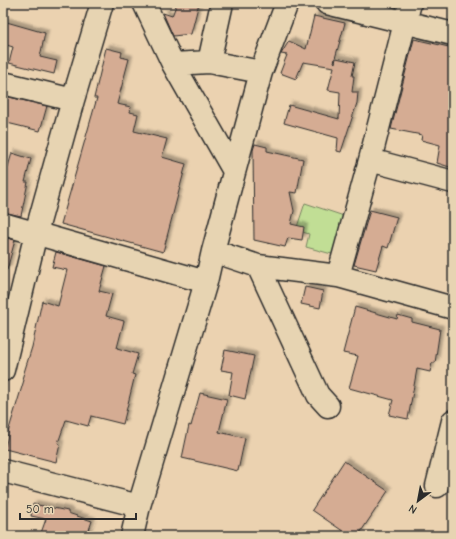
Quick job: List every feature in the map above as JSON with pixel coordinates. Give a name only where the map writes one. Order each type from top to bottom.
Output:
[{"type":"street","points":[[3,370],[36,234],[73,100],[102,3]]},
{"type":"street","points":[[144,3],[173,64],[234,171]]},
{"type":"street","points":[[209,62],[222,3]]},
{"type":"street","points":[[132,536],[139,506],[206,282],[234,171],[262,72],[287,3]]},
{"type":"street","points":[[327,3],[408,12],[453,34]]},
{"type":"street","points":[[338,276],[370,160],[408,12]]},
{"type":"street","points":[[173,64],[209,62],[262,72]]},
{"type":"street","points":[[3,83],[73,100]]},
{"type":"street","points":[[370,160],[453,182]]},
{"type":"street","points":[[3,224],[206,282]]},
{"type":"street","points":[[213,251],[258,266],[338,276],[453,308]]},
{"type":"street","points":[[258,266],[318,394],[328,406]]},
{"type":"street","points":[[437,486],[453,421]]},
{"type":"street","points":[[3,471],[139,506]]},
{"type":"green space","points":[[305,203],[347,217],[339,256],[306,247],[309,234],[296,230]]},
{"type":"building","points":[[177,3],[199,3],[191,34],[173,36],[163,13],[172,16]]},
{"type":"building","points":[[314,16],[345,23],[334,62],[335,63],[336,58],[355,62],[352,76],[354,76],[352,92],[358,92],[357,103],[341,152],[337,151],[338,138],[284,123],[289,105],[339,119],[340,92],[328,90],[334,67],[303,62],[296,79],[280,73],[287,55],[281,54],[289,41],[306,49]]},
{"type":"building","points":[[3,21],[45,33],[40,57],[57,61],[54,74],[9,63],[13,47],[3,44]]},
{"type":"building","points":[[414,39],[453,48],[453,168],[437,163],[440,145],[421,140],[422,135],[391,129]]},
{"type":"building","points":[[106,48],[122,52],[121,57],[129,59],[117,104],[131,107],[130,112],[138,114],[134,131],[167,139],[162,157],[186,164],[163,252],[61,224],[97,98],[94,98]]},
{"type":"building","points":[[5,96],[47,106],[40,131],[3,122],[3,97]]},
{"type":"building","points":[[255,144],[267,147],[267,151],[303,159],[297,193],[290,192],[294,211],[291,224],[304,227],[302,240],[288,238],[285,247],[254,240],[253,150]]},
{"type":"building","points":[[12,153],[31,159],[25,182],[28,182],[21,216],[3,212],[3,177],[5,177]]},
{"type":"building","points":[[370,210],[397,217],[388,248],[383,246],[376,270],[354,265]]},
{"type":"building","points":[[3,237],[15,240],[7,270],[3,270]]},
{"type":"building","points":[[56,252],[106,266],[99,291],[112,294],[106,316],[124,321],[117,348],[138,354],[132,374],[135,375],[123,424],[91,416],[88,426],[66,420],[58,443],[60,444],[56,462],[5,449],[9,429],[24,380],[22,379],[32,347],[42,301],[58,306],[67,270],[52,267]]},
{"type":"building","points":[[305,287],[323,291],[320,308],[301,304]]},
{"type":"building","points":[[355,307],[397,319],[398,315],[412,319],[412,322],[440,329],[435,363],[432,363],[430,372],[417,369],[408,419],[389,415],[393,400],[349,388],[358,356],[343,353]]},
{"type":"building","points":[[225,350],[254,356],[245,399],[229,395],[233,372],[221,370]]},
{"type":"building","points":[[200,393],[227,399],[219,432],[245,438],[238,471],[182,458],[189,425],[191,426]]},
{"type":"building","points":[[344,461],[388,491],[358,536],[350,536],[312,510]]},
{"type":"building","points":[[33,504],[68,511],[68,513],[92,521],[87,536],[50,536],[41,533],[46,519],[31,516]]}]
